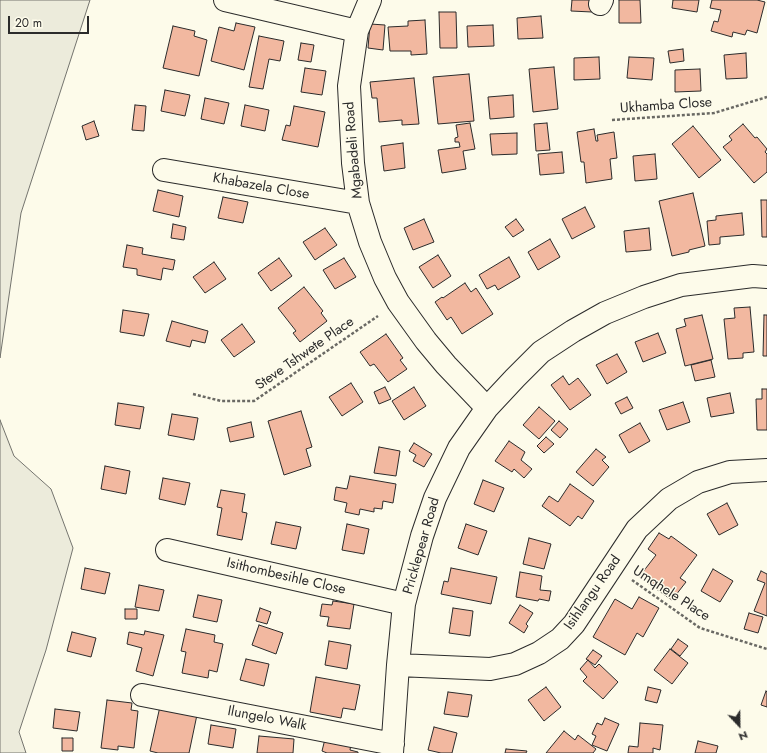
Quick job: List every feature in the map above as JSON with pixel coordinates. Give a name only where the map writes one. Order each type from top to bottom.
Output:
[{"type":"street","points":[[225,0],[357,31]]},
{"type":"street","name":"Mgabadeli Road","points":[[370,0],[357,31],[349,86],[352,163],[358,203],[370,242],[385,278],[398,302],[431,347],[487,408]]},
{"type":"street","name":"Khabazela Close","points":[[164,170],[358,203]]},
{"type":"street","name":"Pricklepear Road","points":[[392,748],[404,604],[422,536],[434,498],[459,448],[487,408],[541,352],[573,331],[605,313],[644,297],[682,286],[739,278],[767,277]]},
{"type":"street","name":"Isihlangu Road","points":[[398,665],[490,669],[515,664],[539,654],[560,639],[574,624],[636,529],[669,498],[698,482],[730,472],[767,470]]},
{"type":"street","name":"Isithombesihle Close","points":[[167,550],[404,604]]},
{"type":"street","name":"Ilungelo Walk","points":[[142,695],[392,748]]},
{"type":"path","name":"Ukhamba Close","points":[[612,120],[714,113],[767,97]]},
{"type":"path","name":"Steve Tshwete Place","points":[[193,394],[221,401],[254,401],[398,302]]},
{"type":"path","name":"Umqhele Place","points":[[612,566],[700,628],[767,648]]},
{"type":"shaded area","points":[[0,0],[90,0],[21,213],[0,358]]},
{"type":"shaded area","points":[[0,420],[14,456],[51,489],[73,548],[46,650],[19,732],[26,753],[0,753]]},
{"type":"building","points":[[572,0],[592,0],[592,12],[571,11]]},
{"type":"building","points":[[619,0],[640,0],[641,23],[619,23]]},
{"type":"building","points":[[673,0],[699,0],[697,12],[672,8]]},
{"type":"building","points":[[712,0],[757,0],[765,2],[757,33],[747,30],[745,35],[733,32],[732,37],[711,31],[714,21],[718,22],[721,10],[710,8]]},
{"type":"building","points":[[439,12],[456,12],[457,48],[440,48]]},
{"type":"building","points":[[541,16],[543,38],[518,39],[517,18]]},
{"type":"building","points":[[425,20],[427,54],[411,55],[411,51],[390,51],[388,27],[408,26],[408,21]]},
{"type":"building","points":[[236,23],[255,27],[244,70],[211,61],[219,27],[234,31]]},
{"type":"building","points":[[370,24],[385,25],[383,50],[368,48]]},
{"type":"building","points":[[493,25],[494,46],[468,47],[467,26]]},
{"type":"building","points":[[173,26],[195,31],[194,36],[207,40],[199,76],[163,68]]},
{"type":"building","points":[[259,36],[284,41],[280,61],[269,59],[263,89],[249,87]]},
{"type":"building","points":[[301,43],[314,45],[311,62],[298,60]]},
{"type":"building","points":[[683,49],[684,61],[670,63],[668,51]]},
{"type":"building","points":[[746,53],[747,78],[726,79],[724,55]]},
{"type":"building","points":[[599,57],[600,79],[574,80],[574,58]]},
{"type":"building","points":[[629,57],[654,58],[652,80],[627,78]]},
{"type":"building","points":[[554,67],[558,109],[533,112],[529,69]]},
{"type":"building","points":[[305,68],[326,71],[322,95],[301,92]]},
{"type":"building","points":[[700,69],[701,91],[675,92],[675,70]]},
{"type":"building","points":[[469,74],[474,121],[438,124],[433,77]]},
{"type":"building","points":[[414,78],[419,124],[402,125],[402,120],[379,122],[377,98],[372,98],[370,82]]},
{"type":"building","points":[[165,90],[190,95],[185,116],[161,111]]},
{"type":"building","points":[[513,95],[514,117],[490,119],[488,97]]},
{"type":"building","points":[[205,98],[229,103],[224,124],[201,119]]},
{"type":"building","points":[[135,105],[146,106],[144,131],[132,130]]},
{"type":"building","points":[[245,105],[269,110],[265,131],[241,126]]},
{"type":"building","points":[[294,106],[325,112],[318,147],[282,140],[286,125],[290,126]]},
{"type":"building","points":[[94,121],[99,136],[86,140],[82,126]]},
{"type":"building","points":[[470,123],[475,149],[463,151],[466,169],[442,173],[438,150],[460,147],[459,142],[455,142],[455,138],[458,137],[456,125]]},
{"type":"building","points":[[547,123],[550,150],[536,151],[534,124]]},
{"type":"building","points":[[743,124],[767,149],[765,152],[767,154],[767,172],[754,183],[723,147],[732,140],[729,136]]},
{"type":"building","points":[[693,126],[721,160],[699,178],[672,144]]},
{"type":"building","points":[[594,129],[596,141],[598,141],[597,135],[614,132],[617,158],[610,159],[612,179],[586,183],[584,162],[581,162],[577,132]]},
{"type":"building","points":[[517,133],[517,154],[492,155],[490,134]]},
{"type":"building","points":[[403,143],[405,168],[384,171],[381,146]]},
{"type":"building","points":[[562,152],[564,173],[540,175],[538,154]]},
{"type":"building","points":[[655,154],[657,179],[635,181],[633,156]]},
{"type":"building","points":[[158,190],[183,196],[179,217],[153,211]]},
{"type":"building","points":[[693,193],[705,246],[672,256],[659,201]]},
{"type":"building","points":[[223,197],[248,202],[243,223],[218,218]]},
{"type":"building","points":[[761,200],[767,200],[767,237],[762,237]]},
{"type":"building","points":[[585,207],[595,227],[572,239],[562,219]]},
{"type":"building","points":[[742,213],[744,235],[720,237],[720,244],[709,245],[707,221],[716,220],[716,216]]},
{"type":"building","points":[[424,219],[434,242],[413,250],[404,228]]},
{"type":"building","points":[[516,219],[524,230],[513,237],[505,227]]},
{"type":"building","points":[[173,224],[186,227],[184,240],[171,238]]},
{"type":"building","points":[[325,228],[337,245],[315,260],[303,242]]},
{"type":"building","points":[[649,228],[651,250],[626,252],[624,231]]},
{"type":"building","points":[[550,239],[560,257],[538,270],[528,252]]},
{"type":"building","points":[[127,245],[143,248],[142,254],[175,260],[173,270],[163,268],[161,280],[137,275],[137,269],[123,267]]},
{"type":"building","points":[[438,255],[451,276],[433,288],[419,267]]},
{"type":"building","points":[[509,257],[520,277],[498,290],[495,285],[487,289],[479,275]]},
{"type":"building","points":[[279,258],[292,276],[271,291],[258,273]]},
{"type":"building","points":[[344,258],[356,277],[335,289],[323,270]]},
{"type":"building","points":[[214,262],[226,279],[205,293],[193,277]]},
{"type":"building","points":[[465,283],[471,292],[476,288],[493,314],[462,334],[451,317],[447,320],[435,302]]},
{"type":"building","points":[[304,287],[323,311],[321,313],[327,321],[300,342],[293,333],[296,331],[278,308]]},
{"type":"building","points":[[750,307],[754,352],[743,353],[743,358],[728,359],[724,319],[735,318],[734,308]]},
{"type":"building","points":[[123,310],[149,314],[144,336],[120,332]]},
{"type":"building","points":[[702,315],[713,359],[685,366],[676,329],[686,326],[684,319]]},
{"type":"building","points":[[764,315],[767,315],[767,356],[763,356]]},
{"type":"building","points":[[172,321],[208,331],[205,343],[192,340],[190,347],[166,341]]},
{"type":"building","points":[[242,324],[255,342],[234,357],[221,340]]},
{"type":"building","points":[[658,333],[666,353],[643,362],[635,342]]},
{"type":"building","points":[[386,334],[403,358],[400,360],[407,369],[388,382],[374,364],[370,366],[360,352]]},
{"type":"building","points":[[617,354],[627,372],[607,384],[596,365]]},
{"type":"building","points":[[711,360],[715,377],[695,381],[691,365]]},
{"type":"building","points":[[563,376],[569,385],[578,378],[591,395],[570,410],[551,385]]},
{"type":"building","points":[[351,383],[363,402],[342,416],[329,397]]},
{"type":"building","points":[[385,387],[391,399],[379,404],[374,392]]},
{"type":"building","points":[[414,387],[426,406],[404,420],[392,401]]},
{"type":"building","points":[[762,389],[767,389],[767,430],[757,430],[756,399],[762,399]]},
{"type":"building","points":[[730,393],[734,413],[711,417],[707,398]]},
{"type":"building","points":[[627,397],[633,408],[621,414],[615,403]]},
{"type":"building","points":[[683,402],[690,422],[667,430],[659,410]]},
{"type":"building","points":[[118,403],[144,407],[140,429],[115,425]]},
{"type":"building","points":[[539,407],[555,421],[539,439],[523,425]]},
{"type":"building","points":[[301,411],[312,447],[306,449],[311,466],[284,475],[268,421]]},
{"type":"building","points":[[172,414],[198,418],[194,440],[168,435]]},
{"type":"building","points":[[559,421],[568,429],[560,438],[551,430]]},
{"type":"building","points":[[251,422],[254,437],[230,442],[227,428]]},
{"type":"building","points":[[640,423],[650,441],[629,453],[619,435]]},
{"type":"building","points":[[546,437],[554,444],[544,453],[537,446]]},
{"type":"building","points":[[509,441],[525,452],[521,460],[532,469],[524,478],[514,469],[512,472],[495,461]]},
{"type":"building","points":[[414,443],[432,454],[424,467],[413,461],[416,455],[409,451]]},
{"type":"building","points":[[379,447],[400,451],[396,476],[374,473]]},
{"type":"building","points":[[596,449],[606,457],[602,460],[609,467],[593,486],[576,472]]},
{"type":"building","points":[[105,466],[130,471],[126,494],[101,489]]},
{"type":"building","points":[[350,476],[396,484],[393,503],[383,501],[382,509],[374,508],[374,512],[360,509],[359,515],[345,512],[347,503],[334,500],[336,487],[347,489]]},
{"type":"building","points":[[163,478],[190,483],[185,505],[159,499]]},
{"type":"building","points":[[483,480],[504,488],[494,512],[474,504]]},
{"type":"building","points":[[570,484],[594,501],[582,519],[578,516],[570,526],[542,506],[549,496],[558,502]]},
{"type":"building","points":[[221,490],[245,494],[242,512],[247,513],[242,540],[217,535],[222,508],[217,507]]},
{"type":"building","points":[[727,503],[738,525],[719,535],[707,514]]},
{"type":"building","points":[[276,522],[301,527],[296,549],[271,544]]},
{"type":"building","points":[[347,524],[369,529],[364,554],[342,550]]},
{"type":"building","points":[[466,524],[487,531],[478,555],[458,548]]},
{"type":"building","points":[[659,533],[669,539],[671,536],[697,555],[680,578],[686,582],[672,600],[639,577],[656,555],[648,549]]},
{"type":"building","points":[[529,538],[551,544],[544,569],[523,564]]},
{"type":"building","points":[[85,568],[110,573],[105,594],[81,589]]},
{"type":"building","points":[[451,568],[497,577],[491,604],[441,594],[444,581],[448,582]]},
{"type":"building","points":[[713,569],[733,581],[720,602],[701,591]]},
{"type":"building","points":[[761,571],[767,574],[767,616],[754,611],[765,583],[757,580]]},
{"type":"building","points":[[520,572],[542,576],[540,590],[551,591],[549,601],[539,599],[538,601],[516,597]]},
{"type":"building","points":[[139,585],[164,590],[159,611],[135,607]]},
{"type":"building","points":[[198,595],[222,600],[217,622],[193,617]]},
{"type":"building","points":[[639,597],[659,608],[643,637],[637,633],[625,655],[593,637],[615,599],[632,609]]},
{"type":"building","points":[[333,601],[354,604],[350,629],[327,626],[329,617],[320,616],[322,604],[332,605]]},
{"type":"building","points":[[520,605],[533,613],[526,624],[528,626],[524,633],[509,623]]},
{"type":"building","points":[[260,608],[271,612],[267,624],[256,621]]},
{"type":"building","points":[[453,608],[473,611],[470,636],[449,633]]},
{"type":"building","points":[[125,609],[137,609],[137,619],[125,619]]},
{"type":"building","points":[[749,613],[763,617],[758,633],[744,629]]},
{"type":"building","points":[[259,625],[283,633],[276,654],[252,645]]},
{"type":"building","points":[[186,629],[215,635],[214,642],[223,644],[217,672],[209,670],[208,678],[182,673],[186,652],[181,651]]},
{"type":"building","points":[[145,631],[164,635],[153,676],[136,671],[142,648],[127,644],[129,632],[144,635]]},
{"type":"building","points":[[72,632],[96,638],[91,657],[67,651]]},
{"type":"building","points":[[678,639],[688,646],[680,656],[671,649]]},
{"type":"building","points":[[329,641],[351,645],[347,669],[325,665]]},
{"type":"building","points":[[670,649],[688,663],[672,684],[654,670]]},
{"type":"building","points":[[593,650],[602,656],[595,665],[586,659]]},
{"type":"building","points":[[246,659],[269,664],[264,686],[240,680]]},
{"type":"building","points":[[588,660],[595,668],[599,664],[618,682],[603,699],[583,681],[587,677],[580,669]]},
{"type":"building","points":[[316,677],[360,685],[355,710],[343,708],[341,718],[310,712]]},
{"type":"building","points":[[546,687],[561,707],[544,721],[528,700]]},
{"type":"building","points":[[648,687],[661,690],[657,703],[645,700]]},
{"type":"building","points":[[766,691],[767,692],[767,707],[761,705]]},
{"type":"building","points":[[448,692],[472,695],[468,717],[444,714]]},
{"type":"building","points":[[107,700],[132,703],[131,710],[138,711],[134,748],[118,746],[118,750],[101,748]]},
{"type":"building","points":[[161,702],[198,710],[189,753],[158,753],[150,751]]},
{"type":"building","points":[[55,709],[80,712],[77,731],[53,728]]},
{"type":"building","points":[[605,718],[619,724],[607,751],[592,745],[596,736],[592,734],[597,723],[602,725]]},
{"type":"building","points":[[640,723],[663,725],[660,750],[653,748],[653,753],[628,753],[629,746],[638,747]]},
{"type":"building","points":[[211,725],[236,729],[233,748],[208,744]]},
{"type":"building","points":[[434,727],[457,733],[452,753],[441,753],[428,750]]},
{"type":"building","points":[[564,731],[575,740],[578,735],[596,749],[593,753],[546,753]]},
{"type":"building","points":[[259,736],[294,739],[293,753],[257,753]]},
{"type":"building","points":[[62,738],[73,738],[73,751],[62,751]]},
{"type":"building","points":[[325,739],[351,744],[350,750],[358,753],[327,753],[322,751]]},
{"type":"building","points":[[698,741],[718,746],[716,753],[695,753]]},
{"type":"building","points":[[506,749],[527,751],[526,753],[505,753]]}]
